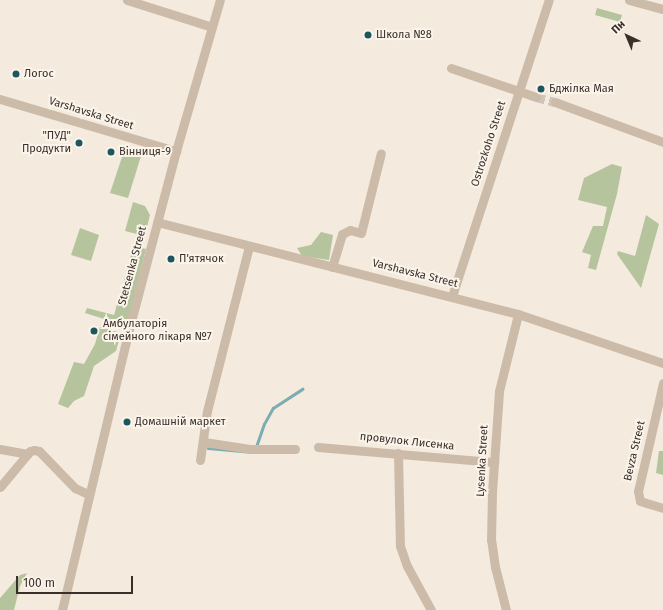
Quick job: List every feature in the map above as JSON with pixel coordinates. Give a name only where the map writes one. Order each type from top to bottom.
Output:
[{"type":"street","points":[[127,0],[212,27]]},
{"type":"street","name":"Stetsenka Street","points":[[62,610],[88,494],[157,222],[220,0]]},
{"type":"street","name":"Ostrozkoho Street","points":[[452,296],[549,0]]},
{"type":"street","points":[[629,0],[663,9]]},
{"type":"street","points":[[451,68],[536,97]]},
{"type":"street","name":"Varshavska Street","points":[[0,99],[176,151]]},
{"type":"street","points":[[555,102],[663,142]]},
{"type":"street","points":[[332,267],[342,234],[350,230],[361,233],[381,153]]},
{"type":"street","name":"Varshavska Street","points":[[157,222],[518,314],[663,363]]},
{"type":"street","points":[[200,460],[204,442],[202,434],[207,411],[249,246]]},
{"type":"street","name":"Lysenka Street","points":[[506,610],[495,567],[491,540],[494,462],[499,391],[518,314]]},
{"type":"street","name":"Bevza Street","points":[[663,383],[638,492],[640,501],[663,508]]},
{"type":"street","points":[[204,442],[255,449],[295,449]]},
{"type":"street","name":"провулок Лисенка","points":[[318,446],[494,462]]},
{"type":"street","points":[[0,449],[28,454]]},
{"type":"street","points":[[0,487],[28,454],[34,450],[39,451],[70,484],[88,494]]},
{"type":"street","points":[[398,453],[400,546],[407,566],[431,610]]},
{"type":"green space","points":[[597,8],[622,15],[620,22],[595,15]]},
{"type":"green space","points":[[124,151],[141,156],[128,198],[110,193]]},
{"type":"green space","points":[[612,164],[622,167],[617,194],[596,270],[588,268],[591,255],[582,252],[593,226],[603,226],[607,207],[578,200],[584,178]]},
{"type":"green space","points":[[133,202],[145,206],[150,215],[142,248],[146,249],[127,326],[85,313],[87,308],[114,315],[137,234],[125,231]]},
{"type":"green space","points":[[646,215],[659,224],[641,288],[617,254],[618,251],[635,256]]},
{"type":"green space","points":[[80,228],[99,235],[91,261],[71,255]]},
{"type":"green space","points":[[321,232],[333,235],[329,260],[302,256],[297,248],[311,245]]},
{"type":"green space","points":[[100,327],[121,333],[116,351],[94,366],[84,396],[74,401],[68,408],[58,404],[74,362],[84,364],[95,344]]},
{"type":"green space","points":[[659,451],[663,451],[663,475],[656,473]]},
{"type":"green space","points":[[27,573],[20,586],[14,610],[0,610],[0,598],[20,575]]},
{"type":"waterway","points":[[256,447],[264,424],[273,408],[302,389]]},
{"type":"waterway","points":[[208,448],[253,452]]},
{"type":"tunnel","points":[[536,97],[555,102]]},
{"type":"place","name":"Школа №8","points":[[368,35]]},
{"type":"place","name":"Логос","points":[[16,74]]},
{"type":"place","name":"Бджілка Мая","points":[[541,89]]},
{"type":"place","name":"\"ПУД\" Продукти","points":[[79,143]]},
{"type":"place","name":"Вінниця-9","points":[[111,152]]},
{"type":"place","name":"П'ятячок","points":[[171,259]]},
{"type":"place","name":"Амбулаторія сімейного лікаря №7","points":[[94,331]]},
{"type":"place","name":"Домашній маркет","points":[[127,422]]}]
